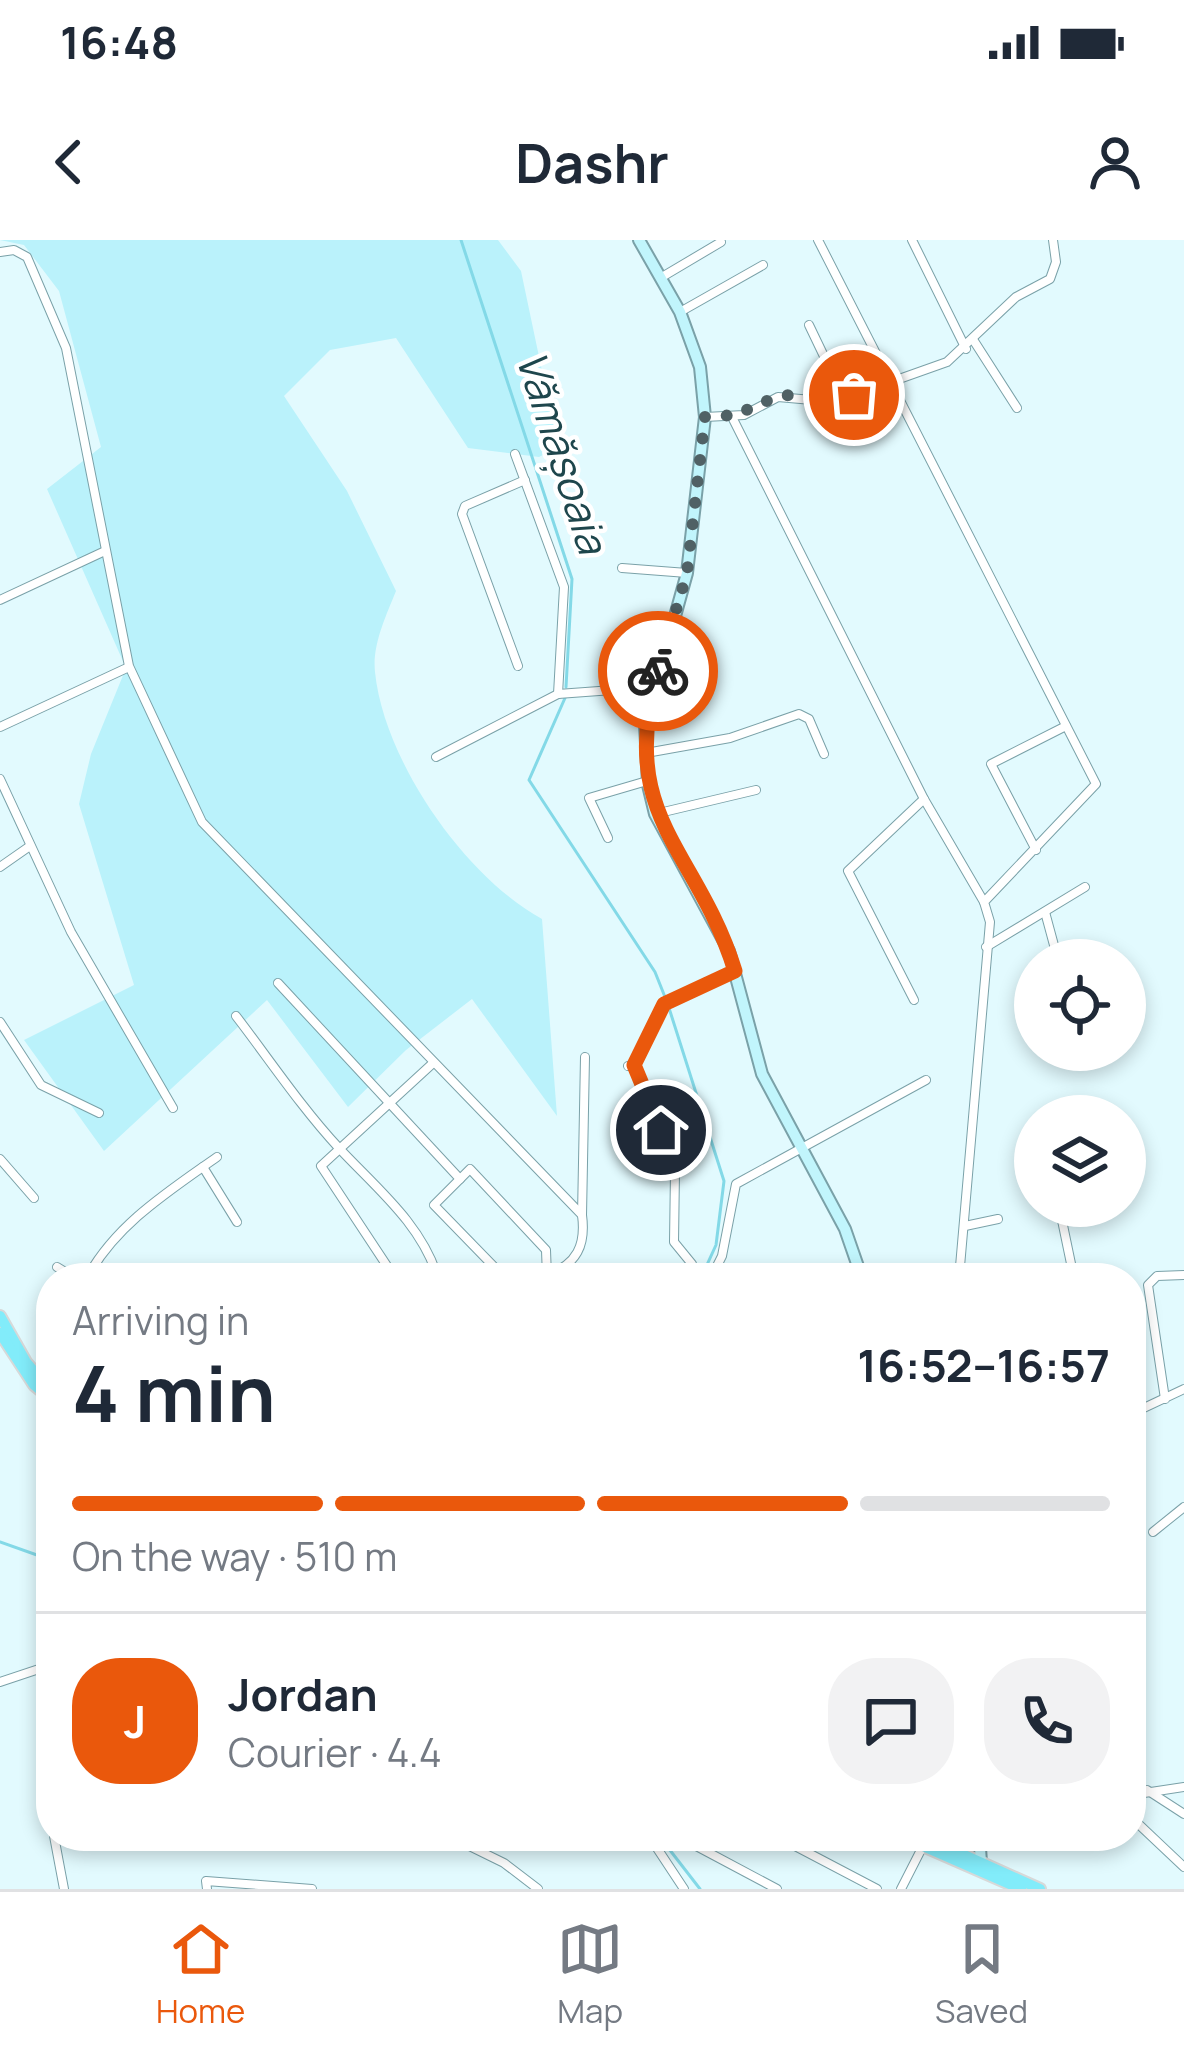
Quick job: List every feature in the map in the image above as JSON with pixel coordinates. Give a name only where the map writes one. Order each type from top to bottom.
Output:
[{"type":"main road","points":[[639,240],[680,312],[700,367],[705,417],[687,573],[654,687],[645,754],[647,781],[655,814],[735,971],[758,1063],[798,1148],[845,1229],[857,1263]]},
{"type":"main road","points":[[0,1316],[36,1376]]},
{"type":"main road","points":[[0,1334],[36,1385]]},
{"type":"main road","points":[[948,1851],[1021,1889]]},
{"type":"main road","points":[[955,1851],[1040,1889]]},
{"type":"main road","points":[[980,1851],[982,1862]]},
{"type":"street","points":[[818,240],[1096,784],[984,902]]},
{"type":"street","points":[[913,240],[966,349]]},
{"type":"street","points":[[705,417],[732,417],[778,397],[844,398],[947,362],[1016,297],[1050,279],[1056,262],[1053,240]]},
{"type":"street","points":[[662,277],[721,242]]},
{"type":"street","points":[[0,252],[14,250],[27,256],[66,348],[130,667],[212,839],[582,1215]]},
{"type":"street","points":[[680,312],[763,265]]},
{"type":"street","points":[[809,325],[844,398]]},
{"type":"street","points":[[974,341],[1017,408]]},
{"type":"street","points":[[732,417],[924,800],[984,902],[990,922],[961,1263]]},
{"type":"street","points":[[515,454],[564,587],[558,694]]},
{"type":"street","points":[[518,666],[462,514],[464,506],[525,480]]},
{"type":"street","points":[[0,600],[105,551]]},
{"type":"street","points":[[622,568],[687,573]]},
{"type":"street","points":[[0,727],[130,667]]},
{"type":"street","points":[[436,757],[558,694],[654,687]]},
{"type":"street","points":[[645,754],[730,738],[803,714],[824,754]]},
{"type":"street","points":[[1036,850],[991,764],[1066,726]]},
{"type":"street","points":[[0,779],[71,932],[172,1108]]},
{"type":"street","points":[[608,838],[589,798],[647,781]]},
{"type":"street","points":[[655,814],[756,790]]},
{"type":"street","points":[[914,1000],[848,871],[924,800]]},
{"type":"street","points":[[0,867],[30,846]]},
{"type":"street","points":[[986,947],[1085,887]]},
{"type":"street","points":[[1046,912],[1053,939]]},
{"type":"street","points":[[691,1263],[674,1242],[679,1195],[675,1171],[631,1066],[664,1004],[735,971]]},
{"type":"street","points":[[278,983],[387,1106],[460,1179]]},
{"type":"street","points":[[236,1016],[339,1149],[376,1180],[416,1231],[431,1263]]},
{"type":"street","points":[[0,1022],[41,1085],[99,1113]]},
{"type":"street","points":[[569,1263],[580,1249],[585,1057]]},
{"type":"street","points":[[385,1263],[321,1166],[432,1064]]},
{"type":"street","points":[[718,1263],[732,1190],[747,1175],[926,1080]]},
{"type":"street","points":[[95,1263],[140,1212],[217,1156]]},
{"type":"street","points":[[0,1160],[34,1198]]},
{"type":"street","points":[[203,1167],[237,1222]]},
{"type":"street","points":[[490,1263],[436,1209],[436,1199],[470,1169],[546,1250],[547,1263]]},
{"type":"street","points":[[965,1226],[998,1219]]},
{"type":"street","points":[[1064,1227],[1071,1263]]},
{"type":"street","points":[[1166,1399],[1148,1285],[1157,1276],[1184,1275]]},
{"type":"street","points":[[1146,1408],[1184,1389]]},
{"type":"street","points":[[1153,1532],[1184,1507]]},
{"type":"street","points":[[0,1682],[36,1671]]},
{"type":"street","points":[[1147,1790],[1184,1787]]},
{"type":"street","points":[[1147,1790],[1184,1814]]},
{"type":"street","points":[[1146,1831],[1184,1868]]},
{"type":"street","points":[[57,1851],[64,1889]]},
{"type":"street","points":[[479,1851],[538,1889]]},
{"type":"street","points":[[659,1851],[684,1889]]},
{"type":"street","points":[[706,1851],[777,1889]]},
{"type":"street","points":[[805,1851],[877,1889]]},
{"type":"street","points":[[902,1889],[919,1851]]},
{"type":"street","points":[[207,1889],[206,1880],[284,1882],[312,1889]]},
{"type":"shaded area","points":[[0,240],[498,240],[521,271],[558,447],[539,457],[468,448],[396,338],[330,350],[284,396],[347,491],[396,591],[378,641],[375,672],[394,742],[411,778],[458,846],[513,900],[542,919],[557,1116],[472,999],[406,1050],[348,1107],[267,1000],[104,1151],[24,1040],[134,985],[79,804],[91,754],[126,668],[47,489],[101,447],[59,291],[24,245]]},
{"type":"waterway","name":"Vămășoaia","points":[[461,240],[572,579],[566,687]]},
{"type":"waterway","name":"Vămășoaia","points":[[565,698],[529,780],[655,972],[665,997]]},
{"type":"waterway","name":"Vămășoaia","points":[[669,1008],[724,1181],[716,1245],[708,1263]]},
{"type":"waterway","points":[[0,1542],[36,1555]]},
{"type":"waterway","name":"Vămășoaia","points":[[671,1851],[700,1889]]},
{"type":"way so far","points":[[658,671],[687,573],[705,417],[744,415],[778,397],[824,401],[854,395]]},
{"type":"route","points":[[658,671],[645,724],[648,784],[655,814],[729,951],[735,971],[664,1004],[634,1065],[661,1130]]}]
